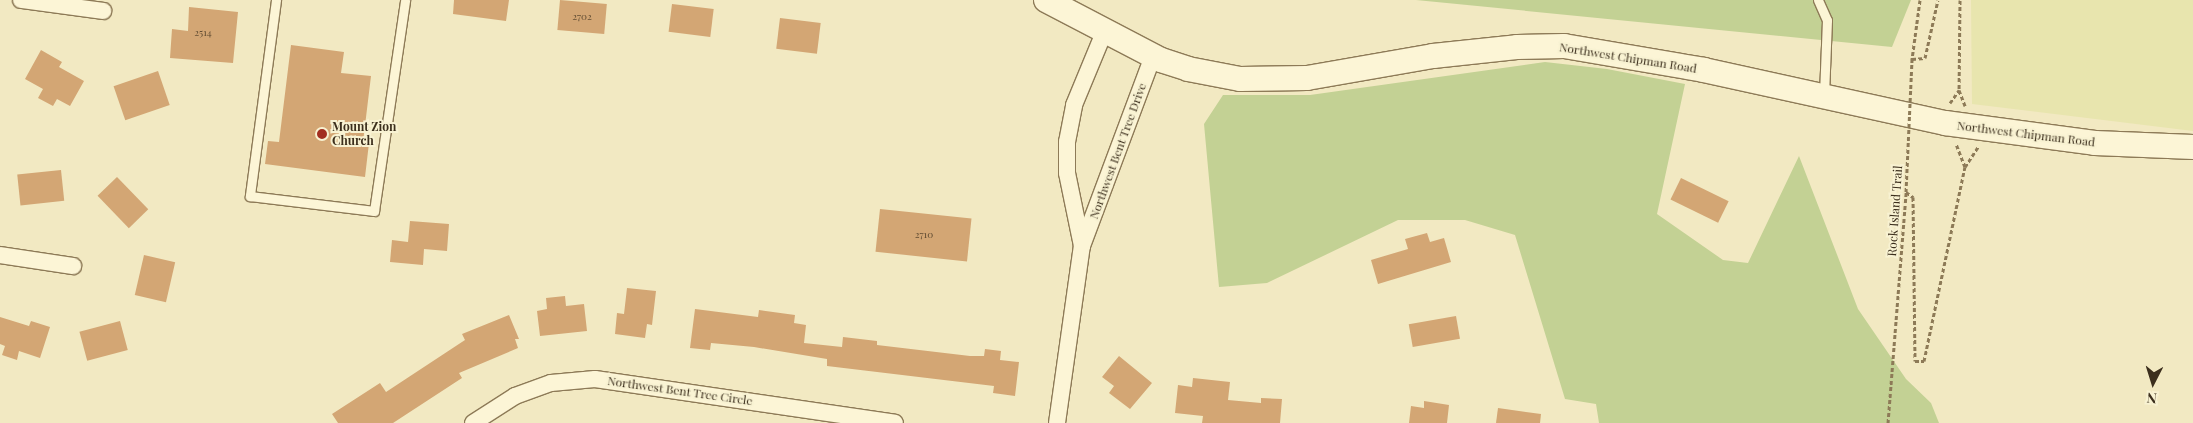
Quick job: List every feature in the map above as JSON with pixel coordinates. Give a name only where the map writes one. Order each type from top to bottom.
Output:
[{"type":"main road","name":"Northwest Chipman Road","points":[[1046,0],[1153,56],[1200,72],[1268,80],[1307,78],[1434,56],[1517,47],[1564,46],[1704,70],[1869,109],[1998,131],[2095,143],[2193,147]]},
{"type":"street","points":[[21,0],[103,11]]},
{"type":"street","name":"Northwest Bent Tree Drive","points":[[1082,246],[1067,173],[1067,142],[1074,105],[1105,30]]},
{"type":"street","name":"Northwest Bent Tree Drive","points":[[1057,423],[1082,246],[1153,56]]},
{"type":"street","points":[[0,255],[73,266]]},
{"type":"street","name":"Northwest Bent Tree Circle","points":[[473,423],[515,396],[551,383],[595,379],[895,423]]},
{"type":"lane","points":[[276,0],[250,196],[374,211],[405,0]]},
{"type":"lane","points":[[1818,0],[1826,20],[1824,97]]},
{"type":"path","name":"Rock Island Trail","points":[[1888,423],[1906,192],[1912,59],[1920,0]]},
{"type":"path","points":[[1912,59],[1925,58],[1938,0]]},
{"type":"path","points":[[1960,0],[1959,90],[1969,110]]},
{"type":"path","points":[[1943,107],[1952,102],[1959,90]]},
{"type":"path","points":[[1955,142],[1965,167]]},
{"type":"path","points":[[1906,192],[1912,197],[1915,361],[1924,361],[1965,167],[1979,145]]},
{"type":"shaded area","points":[[1971,0],[2193,0],[2193,131],[1972,104]]},
{"type":"green space","points":[[1416,0],[1911,0],[1892,47]]},
{"type":"green space","points":[[1545,62],[1607,69],[1685,84],[1657,214],[1723,260],[1748,263],[1799,156],[1858,309],[1906,379],[1931,403],[1939,423],[1599,423],[1596,404],[1565,399],[1515,235],[1465,220],[1398,220],[1267,283],[1219,287],[1204,124],[1223,95],[1310,95]]},
{"type":"building","points":[[454,0],[509,0],[506,21],[453,14]]},
{"type":"building","points":[[560,0],[607,4],[604,34],[557,30]]},
{"type":"building","points":[[672,4],[714,9],[710,37],[669,32]]},
{"type":"building","points":[[189,7],[238,12],[233,63],[170,58],[172,29],[188,31]]},
{"type":"building","points":[[780,18],[821,23],[817,54],[776,49]]},
{"type":"building","points":[[291,45],[344,52],[341,73],[371,76],[363,142],[369,143],[365,177],[265,164],[268,141],[279,142]]},
{"type":"building","points":[[41,50],[62,62],[59,67],[84,81],[70,106],[57,99],[53,106],[38,98],[43,89],[25,79]]},
{"type":"building","points":[[158,71],[170,105],[125,120],[114,86]]},
{"type":"building","points":[[61,170],[64,201],[20,205],[17,175]]},
{"type":"building","points":[[117,177],[148,209],[129,228],[98,196]]},
{"type":"building","points":[[1681,178],[1729,201],[1718,223],[1670,200]]},
{"type":"building","points":[[880,209],[971,219],[967,261],[876,252]]},
{"type":"building","points":[[410,221],[449,224],[447,251],[424,249],[423,265],[390,262],[392,240],[408,242]]},
{"type":"building","points":[[1427,233],[1430,242],[1444,238],[1451,262],[1378,284],[1371,260],[1408,249],[1405,239]]},
{"type":"building","points":[[144,255],[175,262],[166,302],[135,295]]},
{"type":"building","points":[[627,288],[656,291],[652,325],[647,324],[645,338],[615,334],[617,313],[624,314]]},
{"type":"building","points":[[565,296],[566,306],[584,304],[587,331],[540,336],[537,311],[547,309],[546,298]]},
{"type":"building","points":[[695,309],[758,317],[759,310],[795,315],[794,323],[806,325],[804,343],[842,347],[843,337],[877,341],[877,345],[970,356],[984,356],[985,349],[1001,351],[1000,360],[1019,362],[1015,396],[993,393],[994,386],[827,366],[827,359],[754,347],[711,343],[710,350],[690,348]]},
{"type":"building","points":[[509,315],[519,339],[515,339],[518,348],[459,373],[462,378],[393,423],[338,423],[332,414],[380,383],[386,392],[465,340],[462,334]]},
{"type":"building","points":[[1456,316],[1460,339],[1413,347],[1409,324]]},
{"type":"building","points":[[0,317],[29,326],[31,321],[50,327],[40,358],[19,351],[17,360],[2,355],[5,346],[0,344]]},
{"type":"building","points":[[120,321],[128,350],[87,361],[79,332]]},
{"type":"building","points":[[1119,356],[1152,383],[1130,409],[1109,393],[1114,386],[1102,377]]},
{"type":"building","points":[[1193,378],[1230,382],[1228,400],[1261,403],[1261,398],[1282,399],[1280,423],[1202,423],[1203,416],[1175,413],[1178,385],[1192,387]]},
{"type":"building","points":[[1424,401],[1449,405],[1447,423],[1409,423],[1411,406],[1424,408]]},
{"type":"building","points":[[1498,408],[1541,414],[1540,423],[1496,423]]},
{"type":"place","name":"Mount Zion Church","points":[[322,134]]}]
